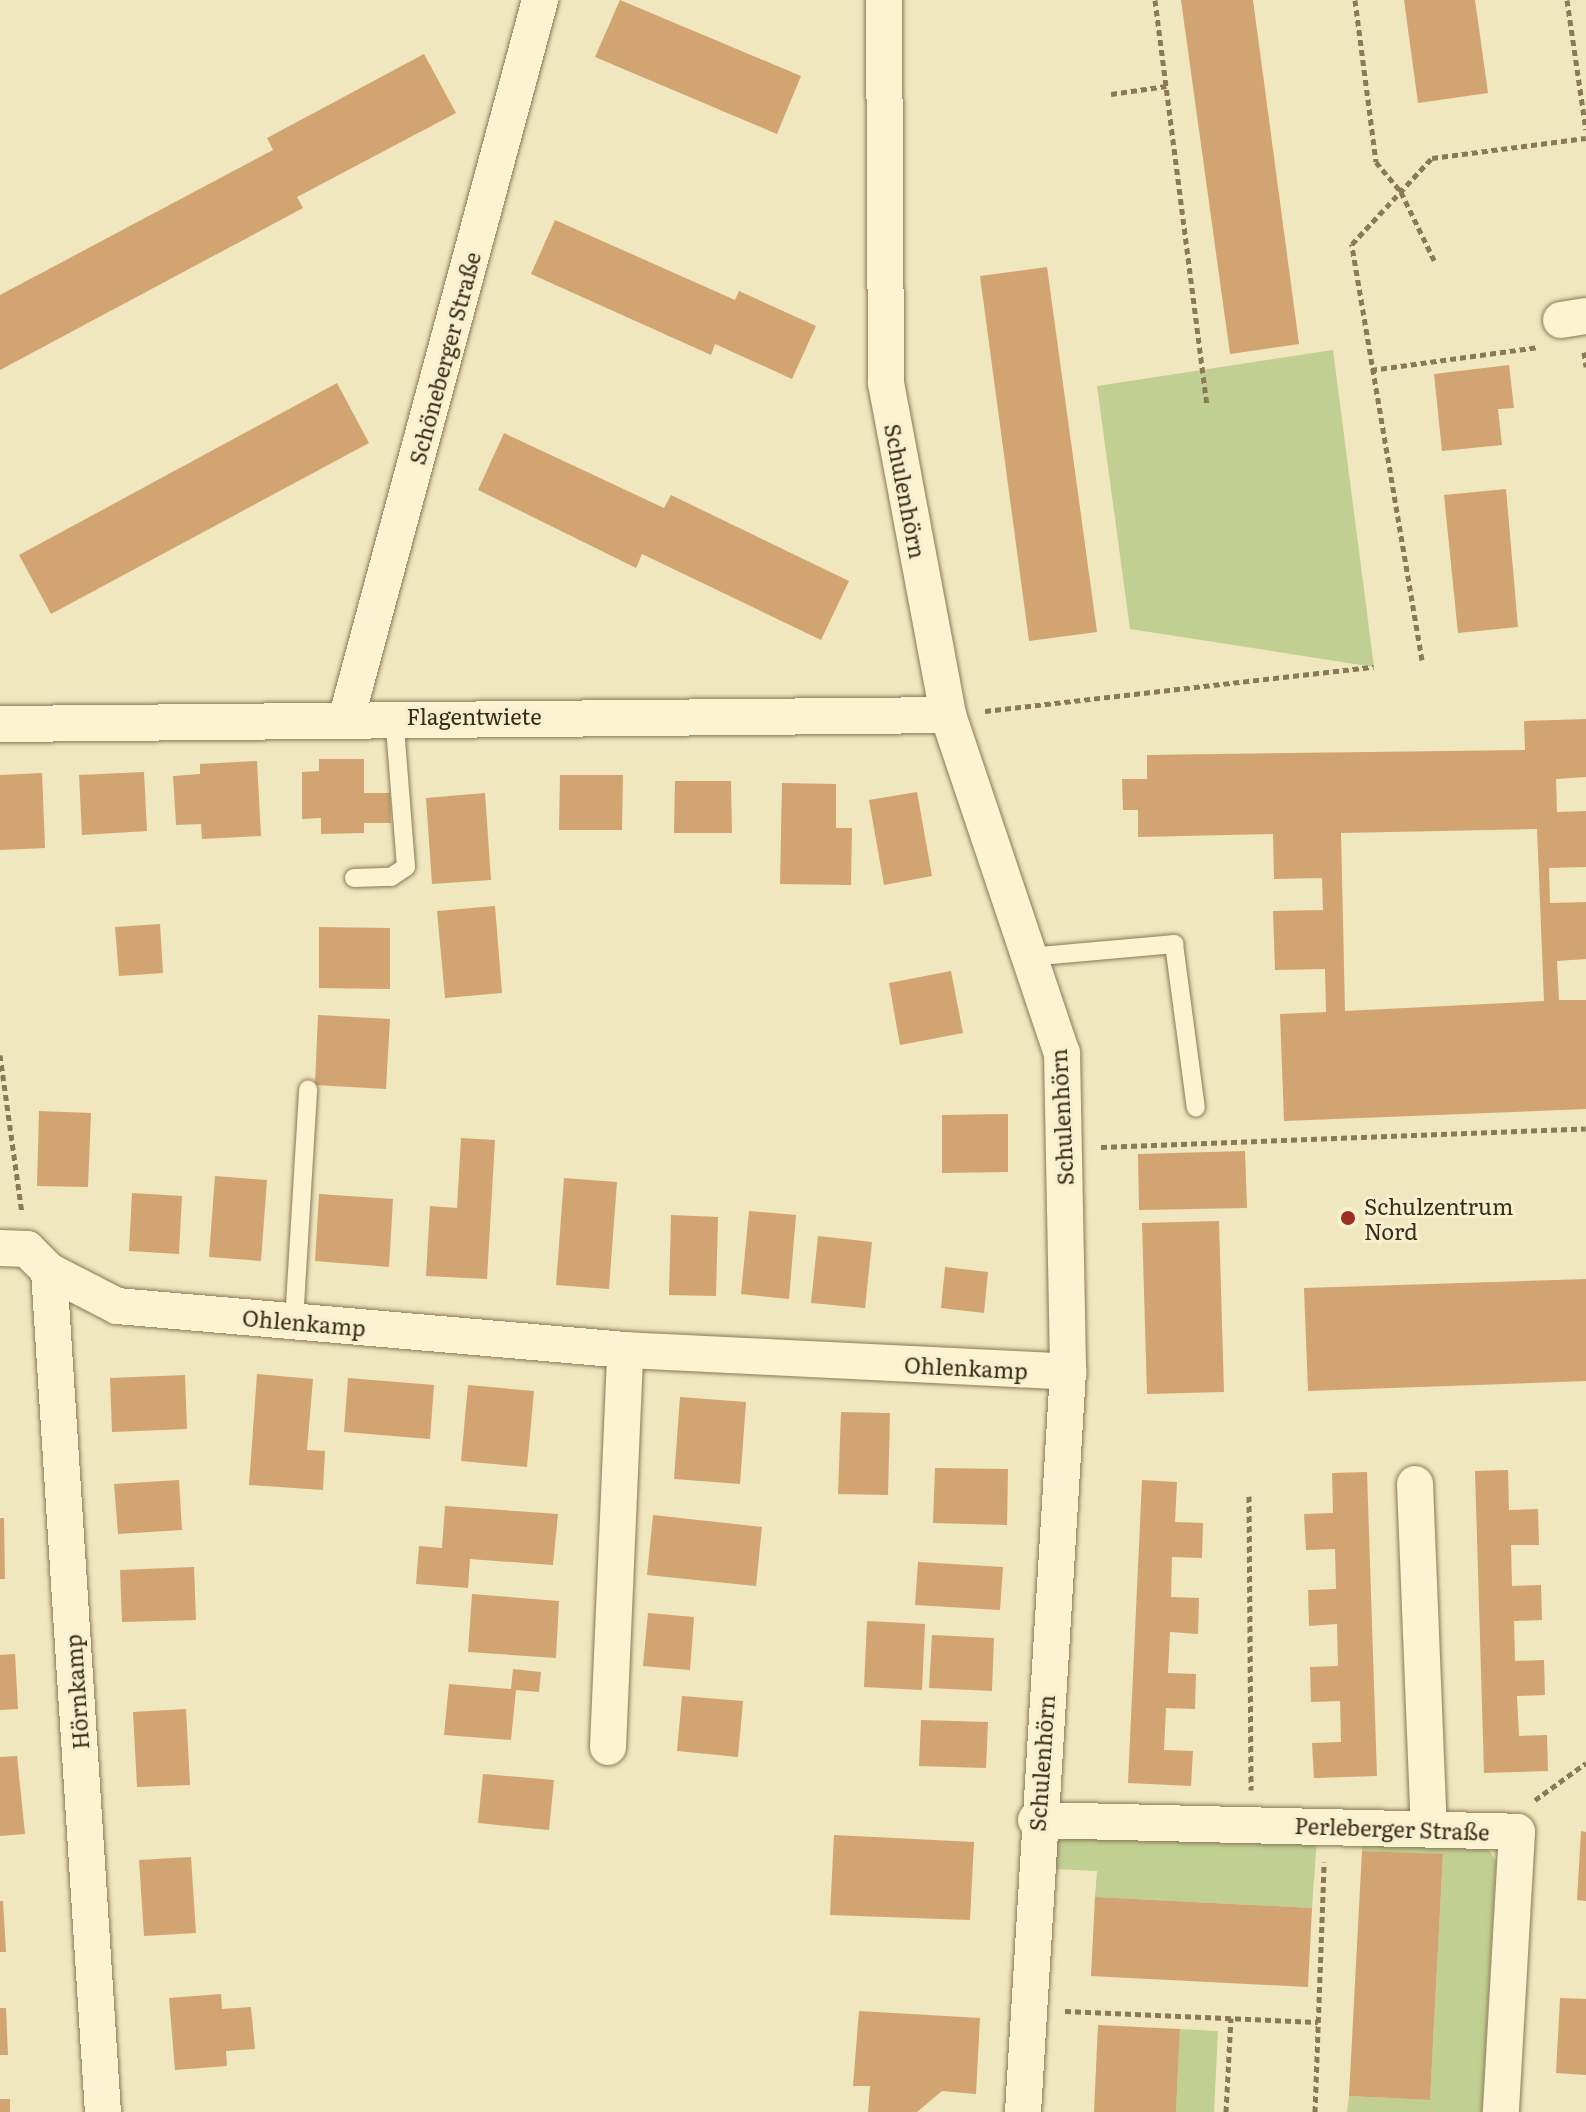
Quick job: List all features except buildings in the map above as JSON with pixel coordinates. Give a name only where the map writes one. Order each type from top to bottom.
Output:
[{"type":"street","name":"Schöneberger Straße","points":[[347,716],[540,0]]},
{"type":"street","name":"Schulenhörn","points":[[884,0],[886,383],[948,715],[1062,1053],[1068,1372],[1036,1820],[1023,2112]]},
{"type":"street","name":"Flagentwiete","points":[[0,724],[347,716],[948,715]]},
{"type":"street","name":"Ohlenkamp","points":[[25,1256],[117,1306],[625,1350],[1068,1372]]},
{"type":"street","name":"Hörnkamp","points":[[25,1256],[103,2112]]},
{"type":"street","points":[[608,1747],[625,1350]]},
{"type":"street","points":[[1415,1484],[1429,1828]]},
{"type":"street","name":"Perleberger Straße","points":[[1036,1820],[1517,1832],[1501,2112]]},
{"type":"lane","points":[[354,878],[391,877],[406,867],[394,716]]},
{"type":"lane","points":[[1029,957],[1174,944],[1196,1108]]},
{"type":"lane","points":[[294,1321],[308,1089]]},
{"type":"path","points":[[1155,0],[1207,404]]},
{"type":"path","points":[[1355,0],[1376,162],[1401,192],[1434,260]]},
{"type":"path","points":[[1567,0],[1586,130]]},
{"type":"path","points":[[1111,94],[1166,86]]},
{"type":"path","points":[[1422,660],[1352,244],[1432,158],[1586,138]]},
{"type":"path","points":[[1371,370],[1543,346],[1573,318]]},
{"type":"path","points":[[948,715],[1374,667]]},
{"type":"path","points":[[0,1055],[25,1256]]},
{"type":"path","points":[[1064,1149],[1586,1128]]},
{"type":"path","points":[[1249,1496],[1251,1823]]},
{"type":"path","points":[[1491,1831],[1586,1763]]},
{"type":"path","points":[[1315,2112],[1325,1825]]},
{"type":"path","points":[[1028,2009],[1318,2022]]},
{"type":"path","points":[[1226,2112],[1231,2018]]},
{"type":"green space","points":[[1333,350],[1374,667],[1130,629],[1097,386]]},
{"type":"green space","points":[[1057,1835],[1317,1838],[1312,1908],[1095,1897],[1097,1871],[1054,1869]]},
{"type":"green space","points":[[1363,1837],[1484,1843],[1496,1861],[1482,2112],[1347,2112],[1349,2096],[1430,2100],[1443,1855],[1362,1851]]},
{"type":"green space","points":[[1180,2029],[1218,2031],[1214,2112],[1176,2112]]},
{"type":"place","name":"Schulzentrum Nord","points":[[1348,1218]]}]
